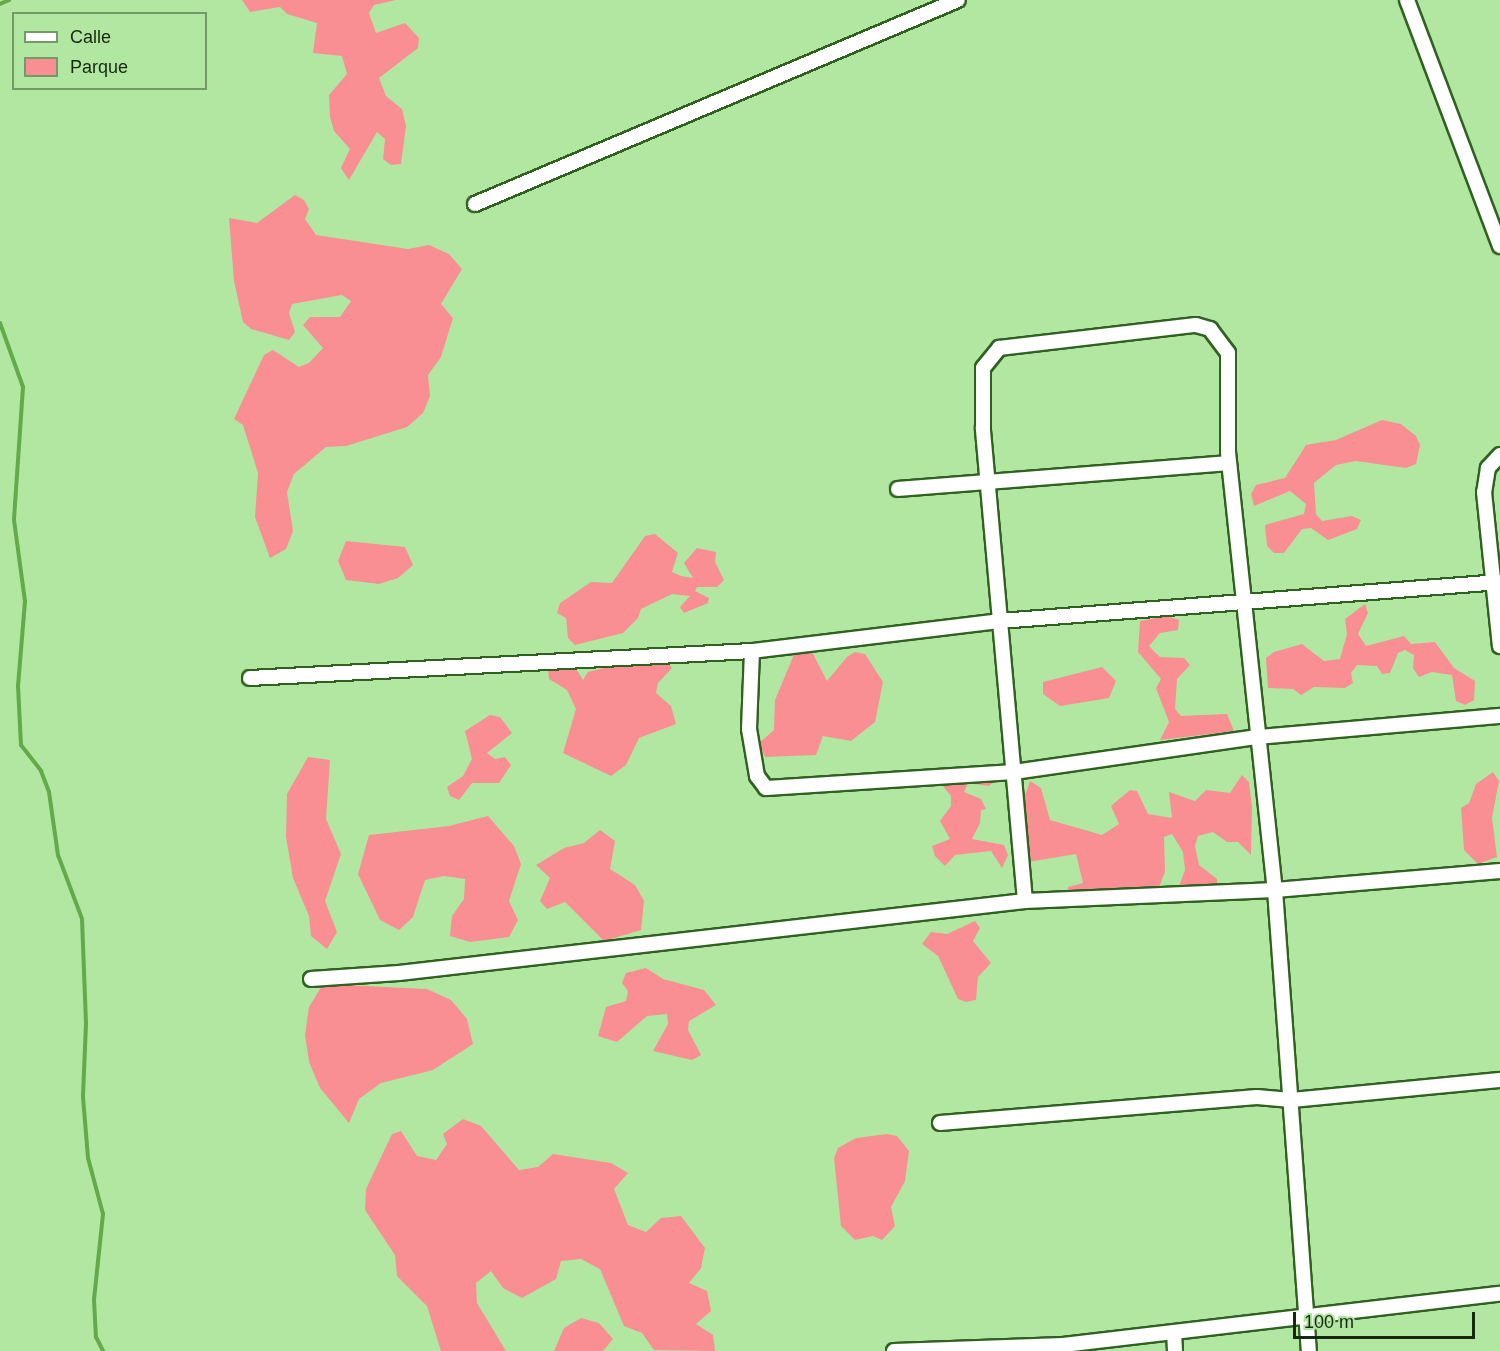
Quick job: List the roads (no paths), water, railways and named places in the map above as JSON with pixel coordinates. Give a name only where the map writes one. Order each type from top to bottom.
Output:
[{"type":"street","points":[[475,204],[958,0]]},
{"type":"street","points":[[1407,0],[1500,246]]},
{"type":"street","points":[[1025,901],[987,482],[983,368],[992,352],[1196,325],[1210,329],[1228,353],[1229,463],[1275,890],[1309,1351]]},
{"type":"street","points":[[1500,455],[1488,468],[1484,492],[1496,582],[1500,646]]},
{"type":"street","points":[[898,489],[1229,463]]},
{"type":"street","points":[[250,678],[752,651],[1000,621],[1496,582]]},
{"type":"street","points":[[752,651],[748,729],[757,776],[766,788],[1014,772],[1258,737],[1500,716]]},
{"type":"street","points":[[311,979],[399,973],[1025,901],[1275,890],[1500,871]]},
{"type":"street","points":[[940,1123],[1257,1097],[1291,1100],[1500,1080]]},
{"type":"street","points":[[894,1351],[1042,1348],[1500,1294]]},
{"type":"street","points":[[1174,1332],[1175,1351]]},
{"type":"waterway","points":[[0,4],[9,0]]},
{"type":"waterway","points":[[0,323],[23,387],[14,520],[25,601],[18,686],[21,745],[41,771],[49,792],[58,855],[82,919],[86,1024],[83,1097],[88,1158],[103,1214],[94,1300],[96,1337],[103,1351]]}]
